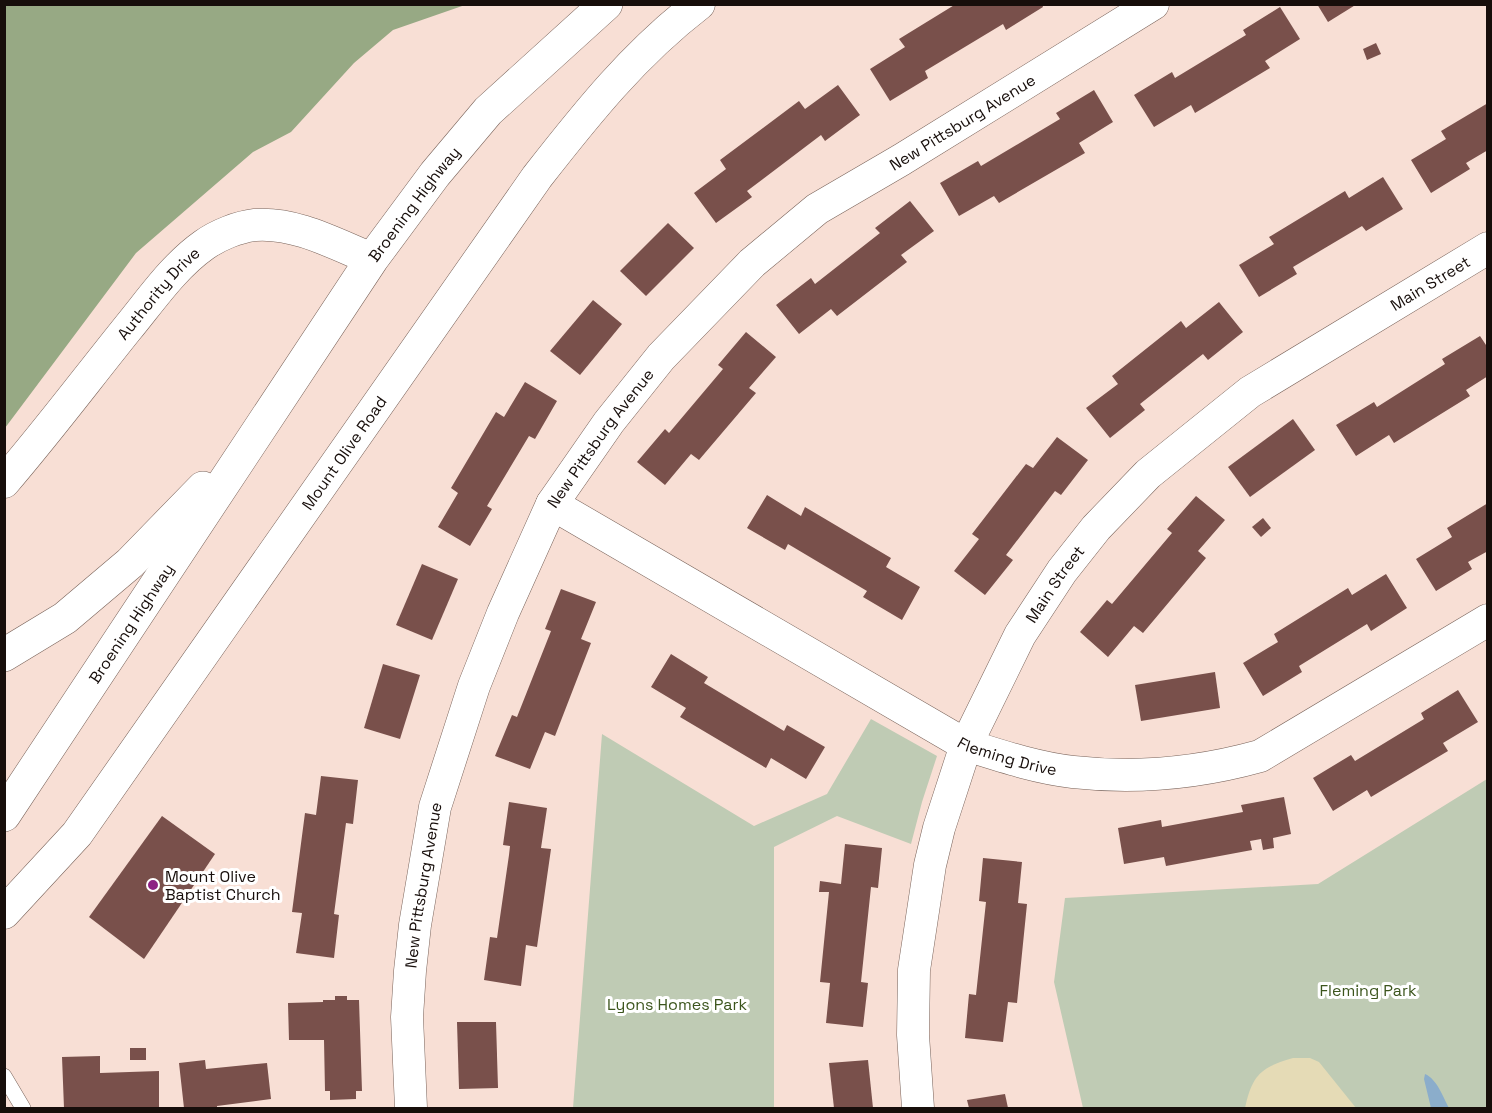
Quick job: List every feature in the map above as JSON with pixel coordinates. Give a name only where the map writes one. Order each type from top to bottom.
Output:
[{"type":"main road","name":"Broening Highway","points":[[4,815],[372,259],[435,174],[488,111],[606,4]]},
{"type":"main road","name":"Broening Highway","points":[[4,655],[65,618],[130,563],[256,433]]},
{"type":"street","name":"Mount Olive Road","points":[[4,913],[77,834],[537,177],[592,107],[631,64],[666,30],[699,4]]},
{"type":"street","name":"New Pittsburg Avenue","points":[[411,1108],[407,1017],[411,960],[435,807],[474,686],[503,613],[552,504],[609,422],[661,357],[768,249],[817,209],[901,160],[1153,4]]},
{"type":"street","name":"Authority Drive","points":[[4,482],[55,422],[175,270],[205,245],[228,232],[255,225],[280,227],[308,232],[372,259]]},
{"type":"street","name":"Main Street","points":[[918,1108],[913,1035],[914,970],[930,865],[939,828],[966,745],[1020,634],[1062,571],[1096,528],[1148,474],[1250,392],[1488,248]]},
{"type":"street","name":"Fleming Drive","points":[[552,504],[966,745],[1018,761],[1073,772],[1172,773],[1221,766],[1260,756],[1488,620]]},
{"type":"lane","points":[[4,1076],[23,1108]]},
{"type":"green space","points":[[5,4],[465,5],[393,30],[354,63],[291,132],[253,152],[136,253],[5,428]]},
{"type":"green space","name":"Lyons Homes Park","points":[[871,719],[937,756],[911,844],[837,816],[774,847],[774,1108],[573,1108],[602,734],[754,826],[827,794]]},
{"type":"green space","name":"Fleming Park","points":[[1487,779],[1487,1108],[1083,1108],[1054,982],[1065,898],[1318,884]]},
{"type":"sand","points":[[1293,1058],[1310,1058],[1319,1062],[1356,1108],[1245,1108],[1251,1088],[1260,1074],[1273,1065]]},
{"type":"water","points":[[1425,1074],[1436,1084],[1449,1108],[1431,1108],[1424,1079]]},
{"type":"building","points":[[956,4],[1042,4],[1043,7],[1006,30],[1003,24],[925,71],[928,78],[890,101],[870,69],[905,47],[899,39]]},
{"type":"building","points":[[1317,4],[1357,4],[1328,22]]},
{"type":"building","points":[[1280,7],[1300,39],[1265,61],[1270,68],[1195,113],[1191,105],[1154,127],[1134,95],[1172,72],[1175,78],[1246,35],[1243,30]]},
{"type":"building","points":[[1376,43],[1381,54],[1367,60],[1363,49]]},
{"type":"building","points":[[838,85],[860,115],[825,141],[821,135],[747,191],[752,197],[716,223],[694,193],[726,169],[720,160],[799,101],[805,109]]},
{"type":"building","points":[[1094,90],[1113,122],[1079,143],[1085,153],[999,203],[994,196],[959,216],[940,183],[978,161],[981,166],[1060,119],[1056,113]]},
{"type":"building","points":[[1488,103],[1488,150],[1466,163],[1470,169],[1431,193],[1411,160],[1446,139],[1441,131]]},
{"type":"building","points":[[1383,177],[1403,209],[1366,231],[1362,226],[1293,267],[1297,274],[1259,297],[1239,265],[1274,244],[1269,237],[1345,191],[1349,198]]},
{"type":"building","points":[[910,201],[934,231],[901,255],[907,262],[837,316],[831,309],[799,334],[776,305],[811,278],[815,284],[880,233],[875,228]]},
{"type":"building","points":[[668,223],[694,248],[646,296],[620,271]]},
{"type":"building","points":[[593,300],[622,324],[580,375],[550,351]]},
{"type":"building","points":[[1219,302],[1243,332],[1208,360],[1203,354],[1140,404],[1145,410],[1110,438],[1086,408],[1118,384],[1112,376],[1181,321],[1186,328]]},
{"type":"building","points":[[746,332],[776,357],[749,388],[756,393],[699,460],[691,454],[665,485],[637,462],[665,429],[669,433],[723,369],[718,365]]},
{"type":"building","points":[[1480,336],[1488,348],[1488,376],[1466,390],[1470,396],[1394,443],[1389,435],[1356,456],[1336,425],[1374,402],[1377,407],[1445,364],[1442,359]]},
{"type":"building","points":[[525,382],[557,401],[535,439],[529,436],[487,506],[492,509],[470,546],[438,527],[458,493],[451,488],[496,412],[504,417]]},
{"type":"building","points":[[1293,419],[1315,450],[1250,497],[1228,467]]},
{"type":"building","points":[[1057,437],[1088,460],[1061,495],[1055,491],[1006,555],[1013,560],[985,595],[954,571],[979,539],[972,534],[1026,464],[1033,468]]},
{"type":"building","points":[[767,495],[801,516],[805,507],[891,558],[886,567],[920,587],[902,620],[863,597],[867,591],[788,544],[785,550],[747,528]]},
{"type":"building","points":[[1196,496],[1225,520],[1198,551],[1206,558],[1143,633],[1134,626],[1108,657],[1080,632],[1107,600],[1112,604],[1172,533],[1167,529]]},
{"type":"building","points":[[1488,503],[1488,551],[1468,562],[1472,569],[1436,591],[1416,559],[1452,537],[1447,528]]},
{"type":"building","points":[[1263,518],[1271,528],[1261,537],[1252,527]]},
{"type":"building","points":[[422,564],[458,579],[432,640],[396,625]]},
{"type":"building","points":[[1386,574],[1407,608],[1371,631],[1367,624],[1299,666],[1302,672],[1263,696],[1243,663],[1278,642],[1274,634],[1348,588],[1352,595]]},
{"type":"building","points":[[561,589],[596,602],[581,639],[591,643],[555,736],[545,732],[530,769],[495,756],[512,715],[517,717],[551,631],[545,629]]},
{"type":"building","points":[[671,654],[708,677],[704,683],[784,731],[787,725],[825,747],[806,779],[771,758],[766,768],[680,717],[686,708],[651,687]]},
{"type":"building","points":[[383,664],[420,675],[400,739],[364,728]]},
{"type":"building","points":[[1215,672],[1220,708],[1141,721],[1135,685]]},
{"type":"building","points":[[1458,690],[1478,722],[1443,743],[1448,751],[1371,797],[1367,790],[1333,811],[1313,778],[1351,755],[1355,761],[1424,719],[1421,713]]},
{"type":"building","points":[[321,776],[358,780],[353,824],[346,823],[334,914],[339,915],[334,958],[296,953],[302,913],[292,912],[305,813],[316,815]]},
{"type":"building","points":[[1284,797],[1291,834],[1273,838],[1274,848],[1263,850],[1261,839],[1250,841],[1252,850],[1166,866],[1164,857],[1124,864],[1118,828],[1161,820],[1162,827],[1243,812],[1241,805]]},
{"type":"building","points":[[509,802],[547,808],[541,848],[551,849],[537,947],[526,945],[521,986],[484,980],[490,937],[497,938],[509,855],[510,846],[503,845]]},
{"type":"building","name":"Mount Olive Baptist Church","points":[[162,816],[215,854],[144,959],[89,917]]},
{"type":"building","points":[[845,844],[882,848],[878,888],[871,887],[861,982],[868,983],[863,1027],[826,1023],[830,983],[820,982],[829,892],[819,892],[820,881],[841,884]]},
{"type":"building","points":[[983,858],[1022,862],[1018,903],[1027,904],[1017,1003],[1008,1002],[1003,1042],[965,1038],[969,994],[976,995],[986,902],[979,901]]},
{"type":"building","points":[[335,996],[347,996],[347,1000],[359,1000],[362,1091],[356,1091],[356,1099],[330,1100],[330,1091],[325,1091],[324,1040],[289,1040],[288,1003],[323,1002],[323,1000],[335,1000]]},
{"type":"building","points":[[457,1022],[496,1022],[498,1088],[459,1089]]},
{"type":"building","points":[[130,1048],[146,1048],[146,1060],[130,1060]]},
{"type":"building","points":[[100,1056],[100,1073],[159,1071],[159,1108],[64,1108],[62,1057]]},
{"type":"building","points":[[205,1060],[206,1069],[267,1063],[271,1099],[217,1106],[217,1108],[184,1108],[179,1063]]},
{"type":"building","points":[[868,1060],[873,1108],[834,1108],[829,1063]]},
{"type":"building","points":[[1005,1094],[1008,1108],[969,1108],[967,1100]]},
{"type":"place","name":"Mount Olive Baptist Church","points":[[153,885]]}]
